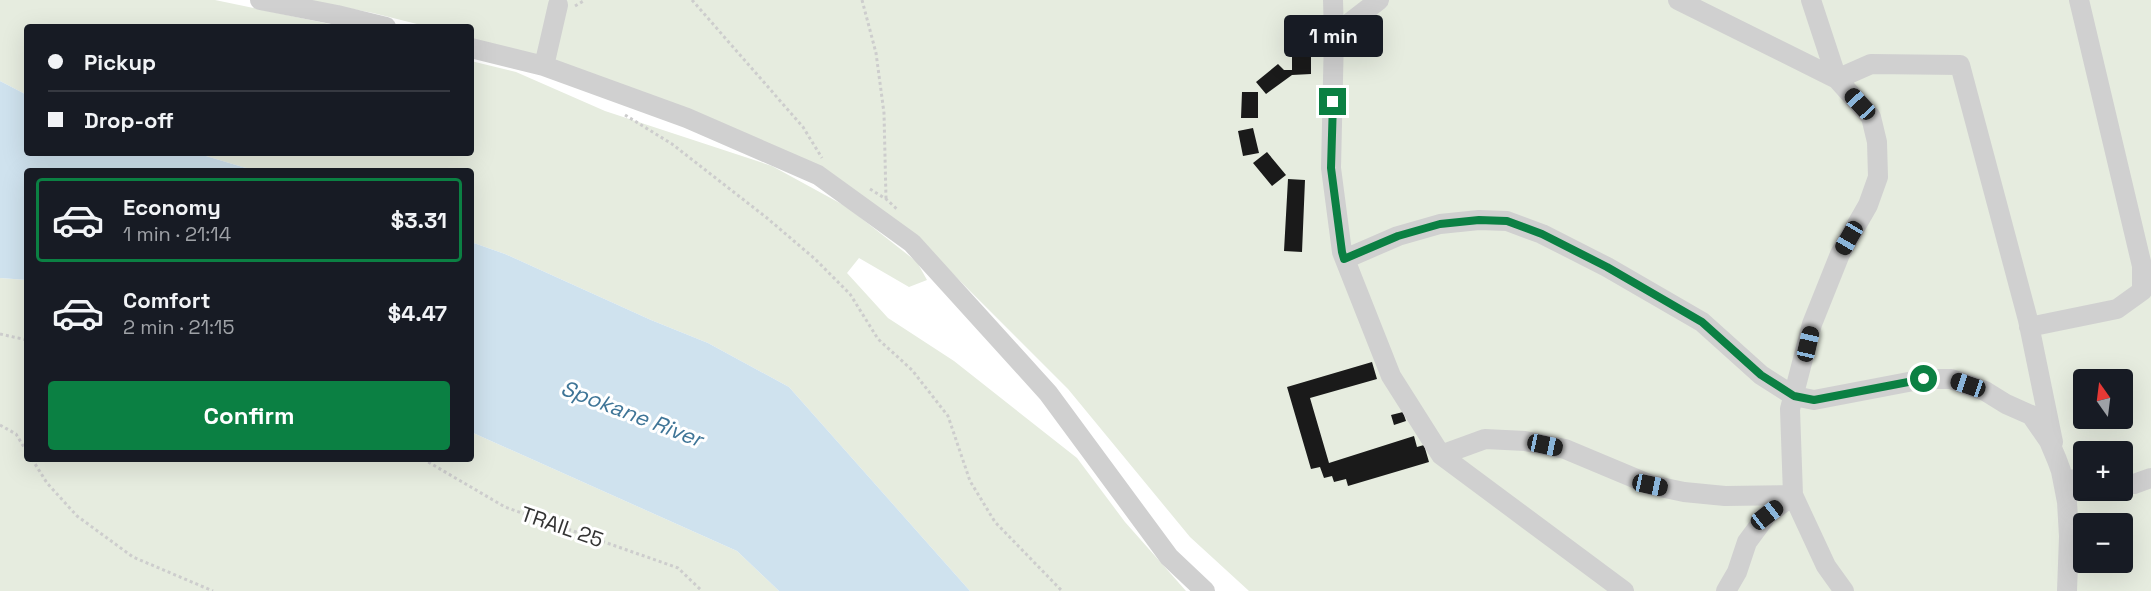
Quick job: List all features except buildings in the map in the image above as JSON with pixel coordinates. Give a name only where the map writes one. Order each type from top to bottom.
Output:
[{"type":"street","points":[[260,0],[374,24]]},
{"type":"street","points":[[1333,0],[1331,168],[1342,252],[1391,376],[1441,455],[1624,591]]},
{"type":"street","points":[[1334,35],[1379,0]]},
{"type":"street","points":[[1678,0],[1837,79],[1871,117],[1877,142],[1878,177],[1868,205],[1840,254],[1812,324],[1790,409],[1793,495],[1826,566],[1844,591]]},
{"type":"street","points":[[1811,0],[1837,79]]},
{"type":"street","points":[[2029,327],[2117,309],[2146,290],[2138,246],[2079,0]]},
{"type":"street","points":[[544,66],[558,5]]},
{"type":"street","points":[[474,49],[544,66],[687,117],[818,175],[912,243],[1048,393],[1169,557],[1205,591]]},
{"type":"street","points":[[1837,79],[1871,64],[1960,65],[2029,327],[2067,502],[2069,536],[2067,591]]},
{"type":"street","points":[[1344,259],[1398,236],[1440,224],[1479,220],[1507,221],[1542,234],[1607,267],[1702,322],[1761,375],[1794,396],[1814,400],[1924,379],[1951,379],[1985,391],[2006,404],[2031,415],[2049,441],[2060,470],[2073,475]]},
{"type":"street","points":[[1441,455],[1485,439],[1525,441],[1565,449],[1650,485],[1684,492],[1725,496],[1793,495]]},
{"type":"street","points":[[2133,484],[2151,478]]},
{"type":"street","points":[[1726,591],[1737,572],[1747,542],[1767,515],[1793,495]]},
{"type":"path","points":[[692,0],[803,127],[822,159]]},
{"type":"path","points":[[862,0],[876,53],[884,112],[886,199]]},
{"type":"path","points":[[621,112],[672,144],[767,218],[815,259],[849,294],[878,339],[912,370],[948,416],[970,481],[995,522],[1062,591]]},
{"type":"path","points":[[0,334],[24,339]]},
{"type":"path","points":[[0,424],[15,434],[24,448]]},
{"type":"path","points":[[34,462],[47,483],[77,516],[123,550],[133,557],[213,591]]},
{"type":"path","name":"TRAIL 25","points":[[428,462],[505,507],[678,568],[702,591]]},
{"type":"shaded area","points":[[0,0],[215,0],[330,24],[24,24],[24,93],[0,81]]},
{"type":"shaded area","points":[[307,0],[2151,0],[2151,591],[1249,591],[1190,537],[1068,389],[921,242],[822,167],[573,71],[474,39],[474,24],[417,24]]},
{"type":"shaded area","points":[[474,62],[516,72],[605,111],[772,166],[847,207],[917,262],[927,280],[909,287],[859,258],[847,273],[888,318],[954,361],[1077,458],[1125,522],[1186,591],[970,591],[789,387],[708,343],[651,320],[505,254],[474,243],[474,168],[246,168],[206,156],[474,156]]},
{"type":"shaded area","points":[[0,278],[24,280],[24,462],[474,462],[474,433],[737,551],[779,591],[0,591]]},
{"type":"water","points":[[0,81],[24,93],[24,156],[206,156],[246,168],[24,168],[24,280],[0,278]]},
{"type":"water","name":"Spokane River","points":[[474,243],[505,254],[651,320],[708,343],[789,387],[970,591],[779,591],[737,551],[474,433]]},
{"type":"route","points":[[1333,102],[1331,168],[1344,259],[1398,236],[1440,224],[1479,220],[1507,221],[1542,234],[1607,267],[1702,322],[1761,375],[1794,396],[1814,400],[1924,379]]}]
